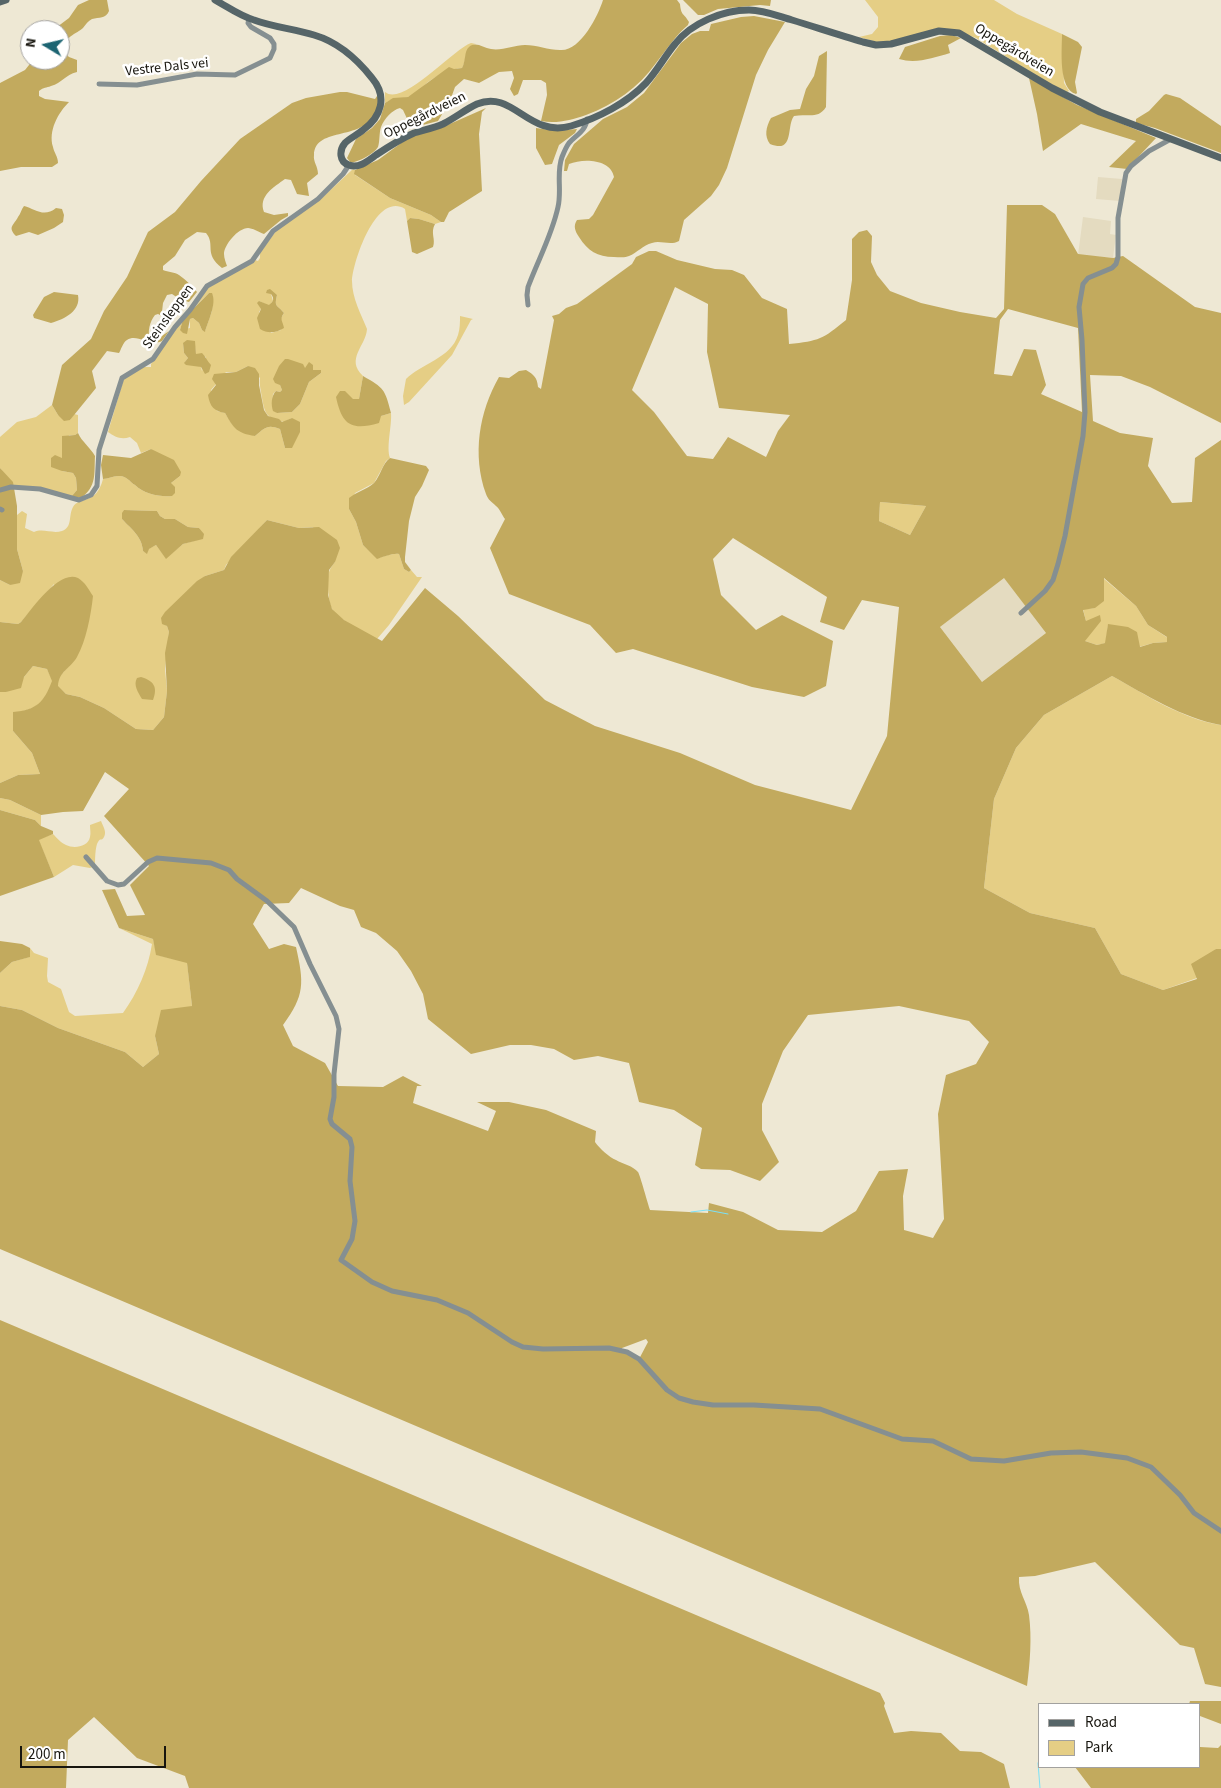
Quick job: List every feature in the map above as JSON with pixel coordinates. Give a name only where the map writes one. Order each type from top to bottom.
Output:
[{"type":"main road","points":[[0,2],[6,0]]},
{"type":"main road","name":"Oppegårdveien","points":[[215,0],[249,19],[314,35],[331,42],[354,59],[376,83],[382,98],[380,110],[376,118],[369,125],[343,146],[342,158],[349,165],[360,165],[402,139],[444,123],[484,102],[495,101],[507,104],[533,122],[550,128],[567,127],[619,104],[637,92],[658,69],[676,42],[689,30],[703,22],[749,10],[774,15],[876,45],[897,43],[939,31],[959,34],[1076,100],[1125,122],[1221,158]]},
{"type":"street","name":"Vestre Dals vei","points":[[99,84],[136,85],[196,74],[235,75],[270,58],[274,49],[274,44],[270,38],[248,24],[249,19]]},
{"type":"street","points":[[528,305],[528,287],[557,212],[560,196],[560,160],[566,147],[586,127],[587,119]]},
{"type":"street","points":[[1021,613],[1045,591],[1053,580],[1065,536],[1083,436],[1085,412],[1079,307],[1083,284],[1088,278],[1112,268],[1116,264],[1118,257],[1118,218],[1126,173],[1130,166],[1149,151],[1171,139]]},
{"type":"street","name":"Steinsleppen","points":[[0,490],[11,488],[40,489],[79,500],[91,495],[97,486],[99,450],[122,378],[153,359],[210,283],[252,261],[276,228],[318,199],[343,174],[349,165]]},
{"type":"street","points":[[86,857],[107,881],[118,884],[124,884],[148,862],[157,858],[211,864],[229,870],[237,879],[267,901],[294,927],[336,1016],[339,1028],[334,1074],[334,1097],[330,1120],[350,1140],[352,1147],[350,1181],[355,1221],[352,1239],[340,1260],[372,1282],[392,1290],[437,1300],[468,1313],[512,1342],[523,1347],[609,1348],[627,1352],[638,1359],[667,1390],[679,1398],[692,1402],[713,1405],[754,1405],[820,1409],[902,1439],[933,1441],[971,1459],[1004,1461],[1052,1452],[1080,1452],[1127,1458],[1151,1468],[1180,1495],[1194,1512],[1221,1532]]},
{"type":"shaded area","points":[[89,0],[107,0],[109,11],[104,17],[92,19],[70,36],[70,20],[66,20],[78,5]]},
{"type":"shaded area","points":[[603,0],[677,0],[682,13],[689,22],[642,80],[616,100],[586,115],[558,122],[547,122],[541,121],[547,95],[546,83],[541,80],[523,80],[518,94],[514,96],[510,89],[514,78],[512,71],[499,72],[479,83],[464,79],[455,87],[450,101],[438,121],[419,126],[410,125],[403,110],[397,109],[382,124],[379,145],[373,153],[351,163],[347,158],[356,139],[372,128],[380,119],[385,103],[393,98],[408,97],[449,67],[454,69],[462,68],[466,51],[472,45],[495,49],[525,45],[556,50],[567,49],[587,32]]},
{"type":"shaded area","points":[[683,0],[771,0],[770,6],[760,5],[718,9],[704,15],[698,15]]},
{"type":"shaded area","points":[[754,16],[785,22],[756,75],[727,168],[719,185],[711,196],[684,220],[679,241],[652,243],[626,257],[608,257],[594,252],[579,237],[575,224],[577,220],[589,219],[593,215],[614,177],[612,171],[602,163],[589,161],[569,164],[567,171],[564,171],[565,160],[574,144],[603,119],[627,107],[644,93],[681,43],[692,34],[700,31],[709,31],[711,24]]},
{"type":"shaded area","points":[[1062,34],[1078,42],[1082,47],[1075,82],[1076,94],[1070,91],[1064,77],[1062,68]]},
{"type":"shaded area","points":[[951,35],[961,38],[948,45],[950,53],[918,61],[899,59],[905,47],[940,36]]},
{"type":"shaded area","points":[[827,51],[826,107],[816,115],[794,116],[786,142],[778,146],[770,144],[766,131],[771,118],[790,110],[800,109],[806,89],[814,76],[819,56]]},
{"type":"shaded area","points":[[70,57],[77,60],[77,72],[55,85],[39,91],[39,96],[45,99],[69,102],[61,111],[53,129],[52,141],[58,163],[52,167],[21,167],[0,171],[0,83],[25,70],[70,70]]},
{"type":"shaded area","points":[[1029,78],[1077,105],[1156,138],[1127,169],[1109,167],[1136,141],[1081,124],[1043,151]]},
{"type":"shaded area","points":[[340,92],[375,99],[377,96],[377,109],[371,120],[363,126],[331,136],[317,146],[314,157],[318,174],[307,183],[309,196],[297,194],[291,180],[285,179],[268,192],[263,201],[264,212],[274,215],[288,213],[288,216],[264,234],[248,228],[236,234],[225,250],[224,257],[227,266],[222,268],[213,258],[209,237],[206,233],[197,232],[185,240],[175,256],[163,266],[163,270],[176,273],[197,292],[189,302],[181,300],[172,294],[167,295],[163,303],[162,312],[164,317],[158,314],[155,315],[150,323],[149,330],[150,340],[159,338],[169,331],[162,341],[153,342],[131,338],[124,342],[119,353],[107,351],[92,371],[96,388],[70,420],[64,421],[52,405],[62,365],[91,339],[104,311],[127,277],[148,232],[175,212],[240,139],[292,103],[306,98]]},
{"type":"shaded area","points":[[1166,94],[1180,98],[1221,126],[1221,153],[1155,128],[1136,123],[1136,119],[1149,111]]},
{"type":"shaded area","points":[[486,108],[482,112],[479,134],[482,191],[449,212],[444,222],[390,198],[354,174],[355,170],[378,160],[408,138],[443,127]]},
{"type":"shaded area","points":[[536,128],[557,131],[577,129],[575,133],[559,145],[552,164],[545,165],[536,148]]},
{"type":"shaded area","points":[[1098,177],[1122,179],[1120,201],[1096,199]]},
{"type":"shaded area","points":[[1007,205],[1042,205],[1055,214],[1078,254],[1113,258],[1123,256],[1195,307],[1221,313],[1221,423],[1150,387],[1121,376],[1090,375],[1093,421],[1120,433],[1153,438],[1148,466],[1172,503],[1192,502],[1195,458],[1221,440],[1221,725],[1178,711],[1112,676],[1044,715],[1016,748],[994,799],[984,888],[1030,913],[1095,928],[1121,974],[1163,990],[1197,979],[1191,964],[1216,949],[1221,949],[1221,1687],[1205,1684],[1194,1648],[1180,1645],[1095,1562],[1035,1576],[1019,1577],[1020,1588],[1028,1610],[1030,1624],[1027,1686],[0,1249],[0,1006],[22,1010],[58,1028],[125,1052],[143,1067],[159,1054],[155,1036],[161,1010],[192,1006],[187,963],[156,955],[153,939],[119,928],[102,890],[115,889],[127,916],[145,915],[130,885],[149,866],[104,816],[129,789],[105,772],[83,811],[41,815],[10,800],[0,798],[0,783],[18,775],[40,774],[32,753],[13,731],[13,712],[28,709],[38,704],[46,694],[52,681],[47,669],[33,666],[24,677],[21,688],[0,692],[0,622],[18,624],[46,592],[55,585],[63,579],[78,578],[87,586],[93,596],[89,619],[80,651],[60,677],[58,686],[66,694],[80,697],[104,708],[136,729],[153,730],[164,717],[167,691],[165,653],[169,632],[167,626],[162,624],[161,618],[165,612],[197,581],[205,576],[224,570],[231,557],[267,520],[299,528],[319,527],[337,540],[340,548],[335,562],[329,570],[328,595],[332,609],[344,620],[382,641],[425,588],[458,616],[545,700],[595,726],[680,753],[755,785],[851,810],[887,736],[899,607],[862,600],[844,630],[820,622],[827,597],[733,538],[713,559],[721,595],[756,630],[782,615],[833,641],[826,686],[804,697],[752,687],[633,649],[616,653],[590,625],[509,594],[490,548],[505,519],[487,496],[482,479],[479,449],[482,419],[492,390],[499,377],[509,378],[519,371],[526,370],[533,375],[538,387],[541,389],[554,320],[552,316],[577,304],[632,264],[636,257],[649,251],[656,251],[677,260],[715,269],[732,270],[744,275],[762,298],[787,309],[789,344],[820,338],[846,320],[852,280],[852,239],[859,232],[867,230],[872,236],[871,262],[877,275],[890,291],[921,303],[996,318],[1004,309]],"holes":[[[675,287],[708,304],[707,352],[719,408],[790,415],[778,431],[766,457],[728,437],[713,459],[687,456],[654,412],[632,390]],[[1008,309],[1078,328],[1082,412],[1041,394],[1046,385],[1036,350],[1024,349],[1012,376],[994,374],[1000,320]],[[880,502],[926,506],[910,535],[879,521]],[[1004,578],[1046,633],[982,682],[940,627]],[[1104,578],[1136,606],[1148,625],[1167,637],[1167,642],[1153,643],[1140,647],[1137,632],[1128,627],[1108,624],[1105,643],[1097,645],[1085,641],[1101,621],[1100,615],[1086,621],[1083,610],[1095,608],[1104,601]],[[301,888],[340,906],[354,910],[361,927],[376,933],[397,951],[411,971],[423,994],[428,1019],[471,1054],[510,1045],[531,1045],[554,1049],[574,1060],[598,1056],[629,1063],[639,1102],[674,1110],[702,1128],[695,1165],[701,1169],[730,1170],[760,1181],[779,1162],[762,1130],[762,1104],[783,1051],[808,1015],[899,1006],[969,1021],[989,1042],[976,1064],[946,1075],[938,1114],[944,1219],[933,1238],[904,1230],[903,1196],[908,1169],[879,1171],[856,1211],[822,1232],[778,1230],[743,1212],[709,1203],[708,1213],[650,1210],[638,1172],[613,1159],[602,1150],[595,1142],[596,1131],[546,1110],[509,1102],[477,1102],[496,1111],[488,1131],[413,1103],[417,1086],[422,1086],[403,1076],[383,1087],[338,1086],[325,1063],[293,1046],[283,1025],[299,997],[301,988],[300,970],[296,947],[284,944],[269,949],[253,924],[264,904],[289,903]],[[646,1339],[648,1342],[638,1361],[621,1351],[622,1348]]]},
{"type":"shaded area","points":[[24,206],[44,213],[56,208],[62,209],[64,215],[63,222],[38,235],[29,232],[16,236],[12,226]]},
{"type":"shaded area","points":[[1083,217],[1111,221],[1110,234],[1116,235],[1113,258],[1078,255]]},
{"type":"shaded area","points":[[410,218],[435,224],[433,247],[417,254],[412,252],[407,221]]},
{"type":"shaded area","points":[[270,289],[277,295],[276,304],[284,313],[282,319],[284,328],[278,331],[266,332],[260,329],[257,318],[261,309],[257,303],[259,301],[269,305],[272,302],[273,297],[271,294],[266,293]]},
{"type":"shaded area","points":[[54,292],[78,295],[77,306],[71,314],[51,323],[34,318],[33,315],[44,297]]},
{"type":"shaded area","points":[[209,293],[212,293],[213,297],[212,312],[205,332],[193,318],[190,319],[187,334],[183,333],[180,330],[183,319]]},
{"type":"shaded area","points":[[187,340],[195,341],[196,354],[202,353],[211,365],[209,372],[205,374],[201,367],[184,363],[188,358],[184,353],[183,343]]},
{"type":"shaded area","points":[[285,359],[303,364],[305,368],[309,362],[313,365],[313,370],[321,370],[321,373],[309,382],[300,404],[292,412],[277,413],[273,411],[272,398],[276,391],[280,392],[282,390],[280,385],[275,383],[273,379],[279,366]]},
{"type":"shaded area","points":[[248,366],[255,368],[259,374],[259,385],[264,410],[268,416],[279,419],[282,422],[292,418],[300,422],[300,432],[292,448],[285,448],[280,429],[266,428],[255,436],[240,432],[234,427],[225,413],[215,410],[211,405],[208,395],[216,385],[212,379],[214,374],[236,372]]},
{"type":"shaded area","points":[[363,376],[383,390],[391,413],[381,416],[379,423],[355,426],[349,424],[341,414],[336,397],[340,391],[345,391],[353,399],[359,399]]},
{"type":"shaded area","points":[[78,433],[95,456],[92,484],[90,489],[81,498],[71,497],[77,490],[76,478],[73,473],[51,467],[51,458],[55,455],[62,458],[62,436]]},
{"type":"shaded area","points":[[151,449],[174,460],[181,472],[180,476],[171,483],[175,487],[175,493],[172,496],[147,493],[123,476],[103,479],[101,465],[103,455],[131,458]]},
{"type":"shaded area","points":[[390,458],[426,466],[429,470],[415,497],[409,521],[405,562],[411,570],[409,572],[404,569],[399,554],[377,559],[363,545],[356,522],[349,509],[349,498],[374,483],[385,463]]},
{"type":"shaded area","points":[[0,468],[13,482],[17,506],[17,549],[23,571],[20,583],[10,585],[0,580]]},
{"type":"shaded area","points":[[124,510],[157,511],[165,519],[175,519],[188,527],[199,528],[204,534],[203,539],[183,544],[166,559],[156,545],[149,549],[147,554],[143,551],[141,541],[122,519]]},
{"type":"shaded area","points":[[1004,577],[1046,633],[982,682],[940,627]]},
{"type":"shaded area","points":[[141,677],[149,680],[154,685],[153,700],[142,699],[139,694],[136,683],[137,678]]},
{"type":"shaded area","points":[[0,810],[35,820],[41,826],[53,831],[53,834],[39,840],[54,877],[0,896]]},
{"type":"shaded area","points":[[0,941],[22,944],[30,948],[30,957],[12,962],[0,973]]},
{"type":"shaded area","points":[[0,1320],[880,1693],[894,1733],[911,1731],[941,1733],[960,1751],[981,1752],[1004,1764],[1010,1788],[189,1788],[185,1776],[137,1758],[94,1717],[68,1740],[66,1788],[0,1788]]},
{"type":"shaded area","points":[[1190,1701],[1221,1701],[1221,1724],[1201,1716],[1201,1703],[1189,1703]]},
{"type":"shaded area","points":[[1221,1745],[1221,1788],[1091,1788],[1076,1768],[1201,1768],[1201,1747],[1218,1748]]},
{"type":"green space","points":[[865,0],[994,0],[1017,14],[1062,34],[1064,83],[1069,91],[1065,93],[976,38],[955,30],[893,41],[877,42],[859,37],[872,34],[878,27],[878,17]]},
{"type":"green space","points":[[471,43],[476,44],[467,51],[462,68],[438,76],[412,96],[385,103],[385,92],[393,94],[403,92],[428,76]]},
{"type":"green space","points":[[353,169],[355,170],[355,175],[390,198],[431,215],[441,222],[435,224],[410,218],[407,221],[405,209],[394,206],[385,210],[368,231],[357,259],[352,281],[355,300],[367,329],[356,358],[358,370],[363,376],[359,399],[353,399],[381,416],[391,413],[391,418],[390,458],[386,461],[374,483],[355,493],[349,509],[356,522],[363,545],[377,558],[399,554],[404,569],[409,572],[411,570],[417,577],[422,577],[377,639],[345,621],[331,607],[328,595],[328,577],[329,571],[335,562],[313,527],[299,528],[267,520],[226,565],[224,570],[205,576],[162,623],[167,626],[169,632],[165,669],[167,691],[164,717],[153,730],[136,729],[104,708],[80,697],[66,694],[57,686],[58,678],[69,666],[54,584],[21,622],[18,624],[0,622],[0,580],[10,585],[23,571],[17,549],[17,515],[22,511],[27,514],[25,528],[34,532],[62,531],[68,527],[73,507],[79,502],[92,497],[100,488],[103,479],[116,476],[125,477],[147,493],[172,496],[171,483],[180,476],[151,449],[141,453],[137,443],[130,437],[118,438],[108,432],[124,378],[144,367],[151,367],[151,364],[183,319],[180,330],[190,328],[190,319],[193,318],[199,323],[202,330],[205,331],[212,311],[213,296],[209,293],[195,306],[206,289],[255,260],[258,261],[260,253],[276,231],[323,197]],"holes":[[[271,294],[277,295],[276,304],[284,313],[281,318],[281,330],[271,333],[259,312],[261,309],[259,301],[269,306],[273,301]],[[183,343],[195,347],[196,354],[206,357],[202,371],[201,367],[185,362],[188,358],[184,353]],[[309,363],[313,370],[321,373],[309,382],[300,404],[292,412],[277,413],[272,405],[273,394],[276,391],[280,392],[282,390],[280,385],[307,367]],[[248,366],[260,378],[263,403],[267,414],[273,419],[284,422],[292,418],[285,448],[280,429],[266,428],[255,436],[232,424],[225,413],[217,411],[211,390],[226,372],[236,372]],[[124,510],[157,511],[165,519],[175,519],[188,527],[199,528],[203,538],[183,544],[166,558],[156,545],[148,549],[147,553],[143,551],[141,541],[122,519]]]},
{"type":"green space","points":[[460,316],[473,319],[452,355],[409,402],[404,405],[403,396],[406,379],[449,349],[458,335]]},
{"type":"green space","points":[[52,405],[58,415],[70,420],[74,414],[78,415],[78,433],[69,435],[63,450],[62,471],[73,473],[76,478],[77,490],[71,497],[14,486],[0,468],[0,437],[17,422],[36,417]]},
{"type":"green space","points":[[880,502],[926,506],[910,535],[879,521]]},
{"type":"green space","points":[[1103,578],[1136,606],[1148,625],[1168,638],[1167,642],[1139,647],[1108,625],[1106,643],[1097,645],[1085,641],[1086,621],[1083,609],[1095,608]]},
{"type":"green space","points":[[33,666],[47,669],[53,681],[39,704],[28,710],[13,713],[13,731],[32,753],[40,774],[18,775],[0,783],[0,692],[6,692],[24,677]]},
{"type":"green space","points":[[1112,676],[1178,712],[1221,725],[1221,949],[1216,949],[1197,978],[1163,990],[1121,974],[1095,928],[1030,913],[984,888],[994,799],[1016,748],[1044,715]]},
{"type":"green space","points":[[0,798],[10,800],[41,815],[41,826],[35,820],[0,810]]},
{"type":"green space","points":[[101,821],[105,835],[97,844],[95,866],[90,868],[73,865],[54,877],[38,839],[53,834],[66,845],[73,847],[84,845],[89,840],[90,825]]},
{"type":"green space","points":[[119,928],[153,939],[157,955],[187,962],[192,1006],[155,1036],[159,1054],[143,1067],[125,1052],[58,1028],[22,1010],[0,1006],[0,973],[12,962],[29,957],[30,948],[34,953],[48,958],[48,982],[61,989],[69,1012],[75,1016],[123,1013],[142,980],[152,944]]},
{"type":"waterway","points":[[691,1212],[707,1210],[728,1214]]},
{"type":"waterway","points":[[1038,1768],[1040,1788]]}]
